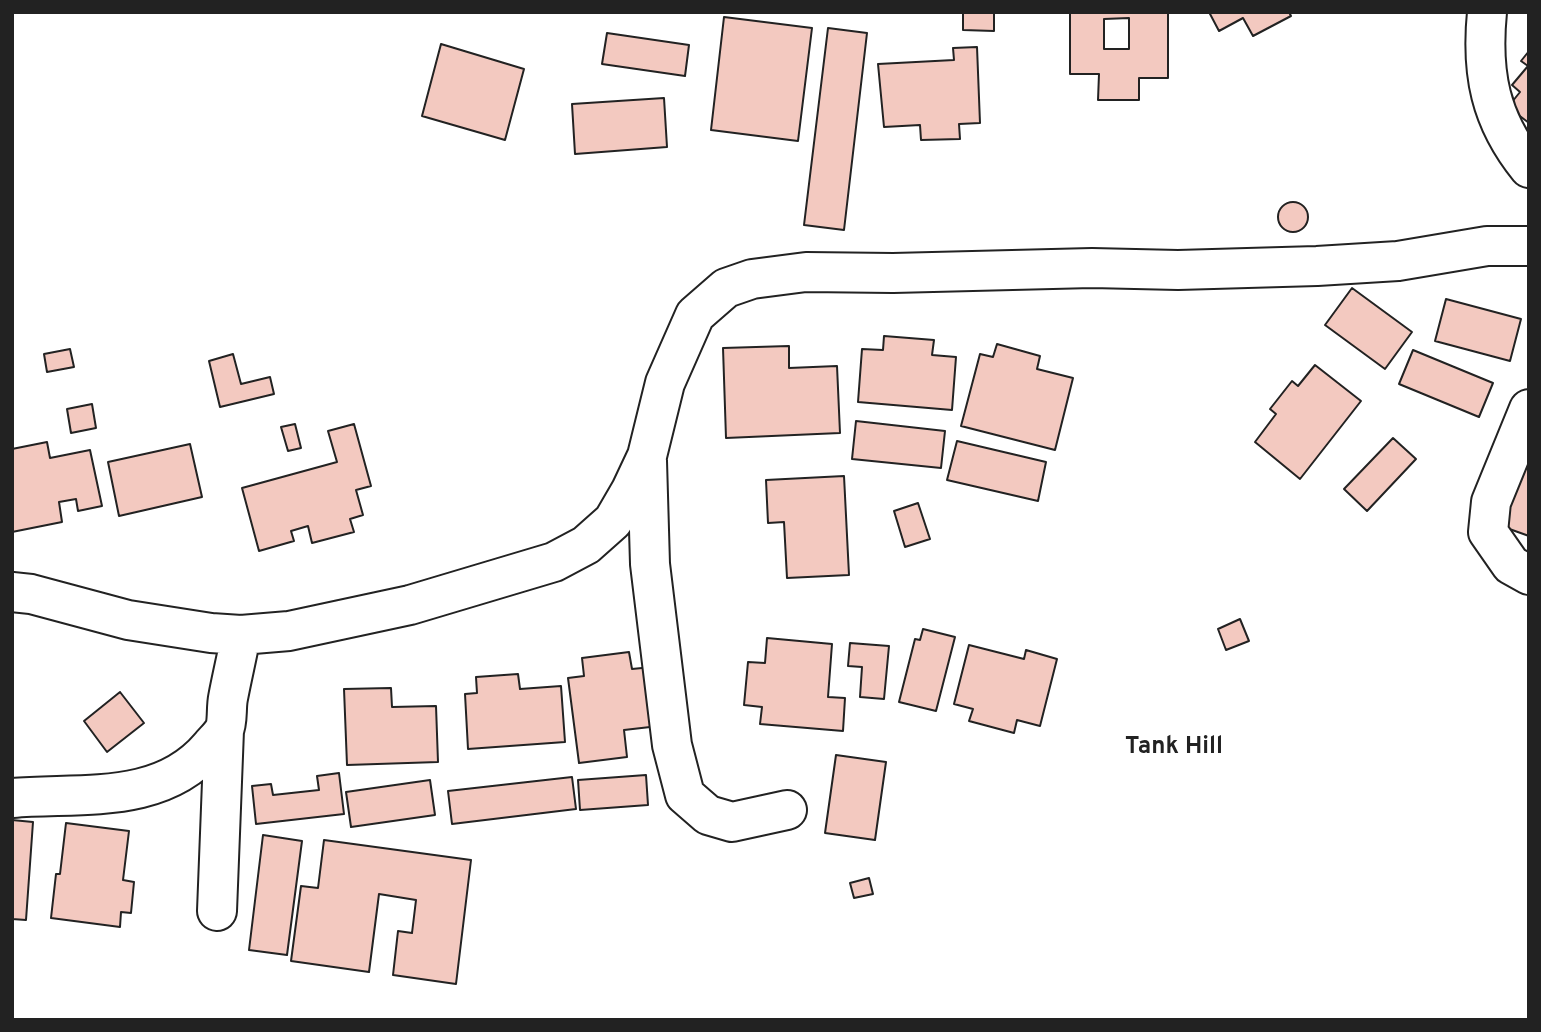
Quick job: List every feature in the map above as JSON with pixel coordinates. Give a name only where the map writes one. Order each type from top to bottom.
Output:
[{"type":"street","points":[[1487,12],[1484,48],[1487,78],[1507,137],[1529,168]]},
{"type":"street","points":[[12,593],[30,594],[128,620],[241,635],[289,631],[386,611],[554,562],[586,545],[613,521],[647,456],[665,383],[695,315],[726,288],[752,279],[806,272],[893,273],[1092,268],[1178,270],[1317,265],[1398,261],[1487,246],[1529,246]]},
{"type":"street","points":[[1529,409],[1491,502],[1488,532],[1511,565],[1529,575]]},
{"type":"street","points":[[647,456],[650,564],[672,745],[685,796],[708,815],[732,822],[788,810]]},
{"type":"street","points":[[217,911],[224,730],[227,701],[241,635]]},
{"type":"street","points":[[12,798],[125,793],[149,787],[189,767],[224,730]]},
{"type":"building","points":[[949,12],[994,12],[994,31],[963,30],[963,13]]},
{"type":"building","points":[[1070,12],[1168,12],[1168,78],[1139,78],[1139,100],[1098,100],[1099,74],[1070,74]],"holes":[[[1129,18],[1129,49],[1104,49],[1104,19]]]},
{"type":"building","points":[[1209,12],[1289,12],[1291,16],[1253,36],[1243,18],[1219,31]]},
{"type":"building","points":[[724,17],[812,28],[798,141],[711,130]]},
{"type":"building","points":[[828,28],[867,33],[844,230],[804,225]]},
{"type":"building","points":[[607,33],[689,45],[685,76],[602,64]]},
{"type":"building","points":[[441,44],[524,69],[505,140],[422,116]]},
{"type":"building","points":[[977,47],[980,123],[959,124],[960,139],[921,140],[920,125],[884,127],[878,64],[954,60],[953,48]]},
{"type":"building","points":[[1529,51],[1529,123],[1508,107],[1520,92],[1512,85],[1528,66],[1521,61]]},
{"type":"building","points":[[664,98],[667,147],[575,154],[572,104]]},
{"type":"building","points":[[1293,202],[1299,203],[1307,211],[1307,223],[1299,231],[1293,232],[1287,231],[1279,223],[1278,217],[1279,211],[1287,203]]},
{"type":"building","points":[[1352,288],[1412,332],[1385,369],[1325,325]]},
{"type":"building","points":[[1446,299],[1521,319],[1510,361],[1435,341]]},
{"type":"building","points":[[884,336],[934,340],[932,355],[956,357],[952,410],[858,402],[862,349],[883,350]]},
{"type":"building","points":[[997,344],[1040,356],[1037,369],[1073,378],[1055,450],[961,426],[980,354],[993,357]]},
{"type":"building","points":[[789,346],[789,368],[837,366],[840,433],[726,438],[723,348]]},
{"type":"building","points":[[70,349],[74,367],[47,372],[44,354]]},
{"type":"building","points":[[1413,350],[1493,383],[1479,417],[1399,384]]},
{"type":"building","points":[[233,354],[241,384],[270,377],[274,394],[220,407],[209,361]]},
{"type":"building","points":[[1315,365],[1361,401],[1300,479],[1255,442],[1276,414],[1270,409],[1292,381],[1298,386]]},
{"type":"building","points":[[92,404],[96,428],[71,433],[67,409]]},
{"type":"building","points":[[856,421],[945,431],[941,468],[852,459]]},
{"type":"building","points":[[295,424],[301,448],[288,451],[281,427]]},
{"type":"building","points":[[354,424],[371,486],[356,490],[363,515],[350,519],[354,532],[312,543],[308,526],[291,531],[294,541],[259,551],[242,488],[337,462],[328,431]]},
{"type":"building","points":[[1393,438],[1416,459],[1367,511],[1344,489]]},
{"type":"building","points":[[957,441],[1046,462],[1038,501],[947,480]]},
{"type":"building","points":[[47,442],[50,458],[90,450],[102,506],[78,511],[76,499],[59,502],[62,522],[12,532],[12,449]]},
{"type":"building","points":[[190,444],[202,497],[119,516],[108,462]]},
{"type":"building","points":[[1529,454],[1529,536],[1501,526]]},
{"type":"building","points":[[844,476],[849,575],[787,578],[784,522],[768,523],[766,480]]},
{"type":"building","points":[[918,503],[930,539],[905,547],[894,511]]},
{"type":"building","points":[[1240,619],[1249,641],[1226,650],[1218,629]]},
{"type":"building","points":[[923,629],[955,637],[936,711],[899,702],[915,639],[920,640]]},
{"type":"building","points":[[767,638],[832,644],[828,697],[845,698],[843,731],[760,724],[762,707],[744,705],[748,662],[765,663]]},
{"type":"building","points":[[850,643],[889,646],[884,699],[860,697],[862,667],[848,666]]},
{"type":"building","points":[[969,645],[1024,659],[1026,650],[1057,659],[1040,726],[1017,720],[1014,733],[969,721],[973,709],[954,704]]},
{"type":"building","points":[[629,652],[632,669],[652,667],[659,726],[624,730],[627,757],[579,763],[568,678],[584,676],[582,658]]},
{"type":"building","points":[[518,674],[520,689],[561,686],[565,742],[468,749],[465,694],[477,693],[476,677]]},
{"type":"building","points":[[391,688],[392,707],[436,706],[438,762],[347,765],[344,689]]},
{"type":"building","points":[[120,692],[144,723],[107,752],[84,721]]},
{"type":"building","points":[[836,755],[886,762],[875,840],[825,833]]},
{"type":"building","points":[[339,773],[344,814],[256,824],[252,786],[271,784],[273,795],[319,790],[317,776]]},
{"type":"building","points":[[646,775],[648,805],[580,810],[578,780]]},
{"type":"building","points":[[572,777],[576,809],[452,824],[448,791]]},
{"type":"building","points":[[430,780],[435,815],[351,827],[346,792]]},
{"type":"building","points":[[12,820],[33,822],[26,920],[12,919]]},
{"type":"building","points":[[66,823],[129,831],[123,880],[134,882],[131,913],[121,912],[120,927],[51,918]]},
{"type":"building","points":[[263,835],[302,841],[287,955],[249,950]]},
{"type":"building","points":[[324,840],[471,860],[456,984],[393,975],[398,931],[412,933],[416,900],[379,894],[369,972],[291,961],[301,886],[318,888]]},
{"type":"building","points":[[869,878],[873,894],[854,898],[850,883]]},
{"type":"district","name":"Tank Hill","points":[[1174,748]]}]
